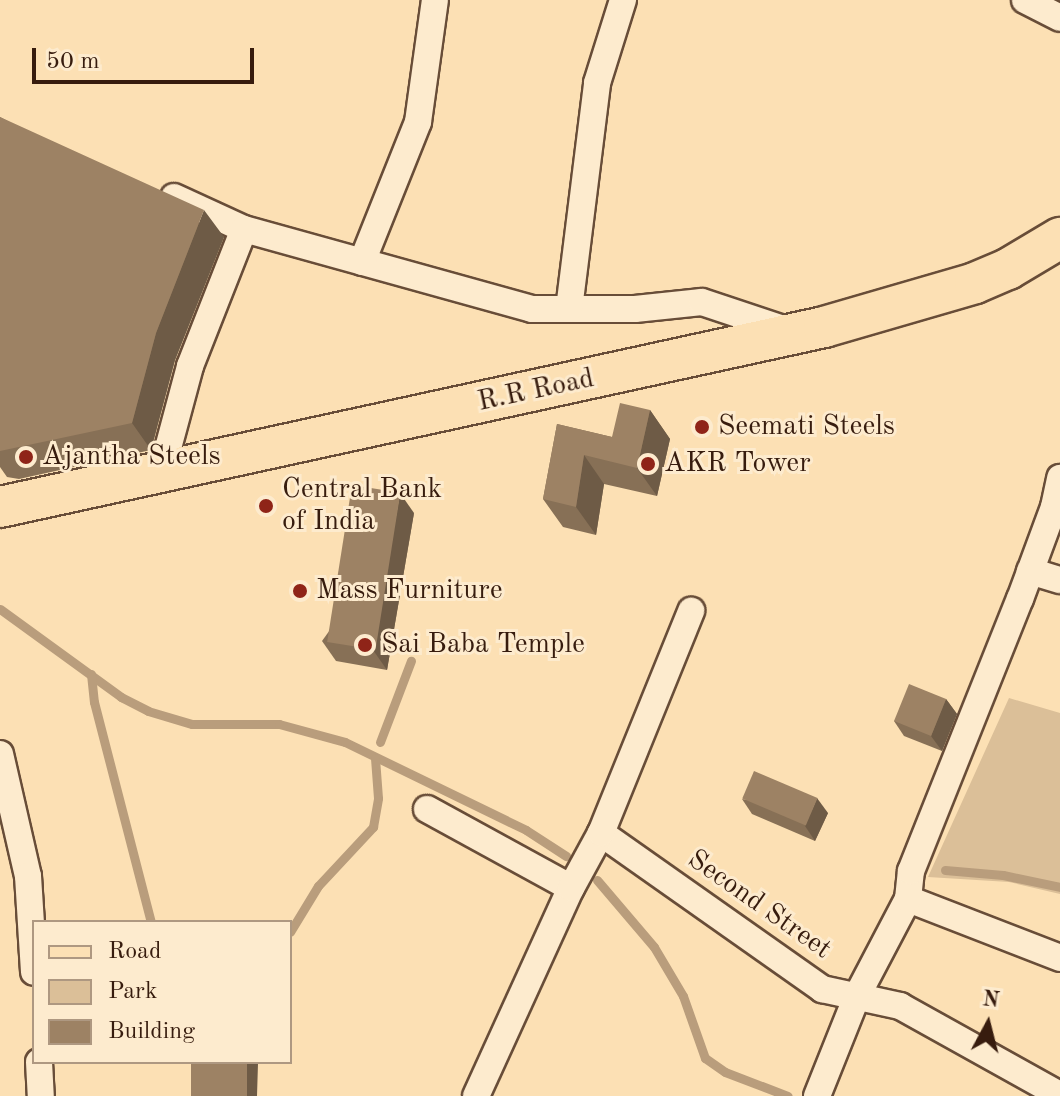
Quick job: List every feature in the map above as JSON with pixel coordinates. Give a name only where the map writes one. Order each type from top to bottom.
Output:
[{"type":"main road","name":"R.R Road","points":[[0,507],[797,333],[975,283],[1008,269],[1060,238]]},
{"type":"main road","name":"R.R Road","points":[[0,535],[839,345],[980,307],[1060,271]]},
{"type":"street","points":[[362,262],[418,122],[435,0]]},
{"type":"street","points":[[569,309],[597,83],[623,0]]},
{"type":"street","points":[[1025,0],[1060,18]]},
{"type":"street","points":[[144,183],[244,229],[532,309],[635,309],[702,302],[797,333]]},
{"type":"street","points":[[167,452],[190,366],[244,229]]},
{"type":"street","points":[[818,1093],[857,996],[908,899],[911,871],[1030,571],[1054,507],[1060,478]]},
{"type":"street","points":[[1030,571],[1060,580]]},
{"type":"street","points":[[476,1096],[571,888],[601,833],[691,611]]},
{"type":"street","points":[[0,754],[28,876],[32,940]]},
{"type":"street","points":[[427,809],[571,888]]},
{"type":"street","name":"Second Street","points":[[601,833],[822,989],[900,1006],[1060,1095]]},
{"type":"street","points":[[908,899],[1060,958]]},
{"type":"street","points":[[39,1064],[41,1096]]},
{"type":"green space","points":[[1009,698],[1060,713],[1060,894],[1009,882],[928,877]]},
{"type":"building","points":[[0,117],[204,210],[156,333],[132,423],[0,451]]},
{"type":"building","points":[[620,403],[650,410],[637,468],[584,455],[576,507],[543,499],[557,424],[612,437]]},
{"type":"building","points":[[352,485],[400,493],[376,650],[327,642]]},
{"type":"building","points":[[909,684],[946,699],[931,736],[894,721]]},
{"type":"building","points":[[754,771],[818,798],[806,826],[742,799]]},
{"type":"building","points":[[191,1064],[247,1064],[247,1096],[191,1096]]},
{"type":"waterway","points":[[0,609],[121,697],[148,711],[192,724],[279,724],[345,742],[526,830],[566,856]]},
{"type":"waterway","points":[[380,742],[411,661]]},
{"type":"waterway","points":[[91,674],[94,702],[150,920]]},
{"type":"waterway","points":[[292,929],[318,886],[373,827],[378,798],[375,758]]},
{"type":"waterway","points":[[945,870],[1003,875],[1060,887]]},
{"type":"waterway","points":[[597,880],[654,947],[683,996],[705,1058],[725,1072],[788,1096]]},
{"type":"place","name":"Seemati Steels","points":[[702,427]]},
{"type":"place","name":"Ajantha Steels","points":[[26,457]]},
{"type":"place","name":"AKR Tower","points":[[648,464]]},
{"type":"place","name":"Central Bank of India","points":[[266,506]]},
{"type":"place","name":"Mass Furniture","points":[[300,591]]},
{"type":"place","name":"Sai Baba Temple","points":[[365,645]]}]
